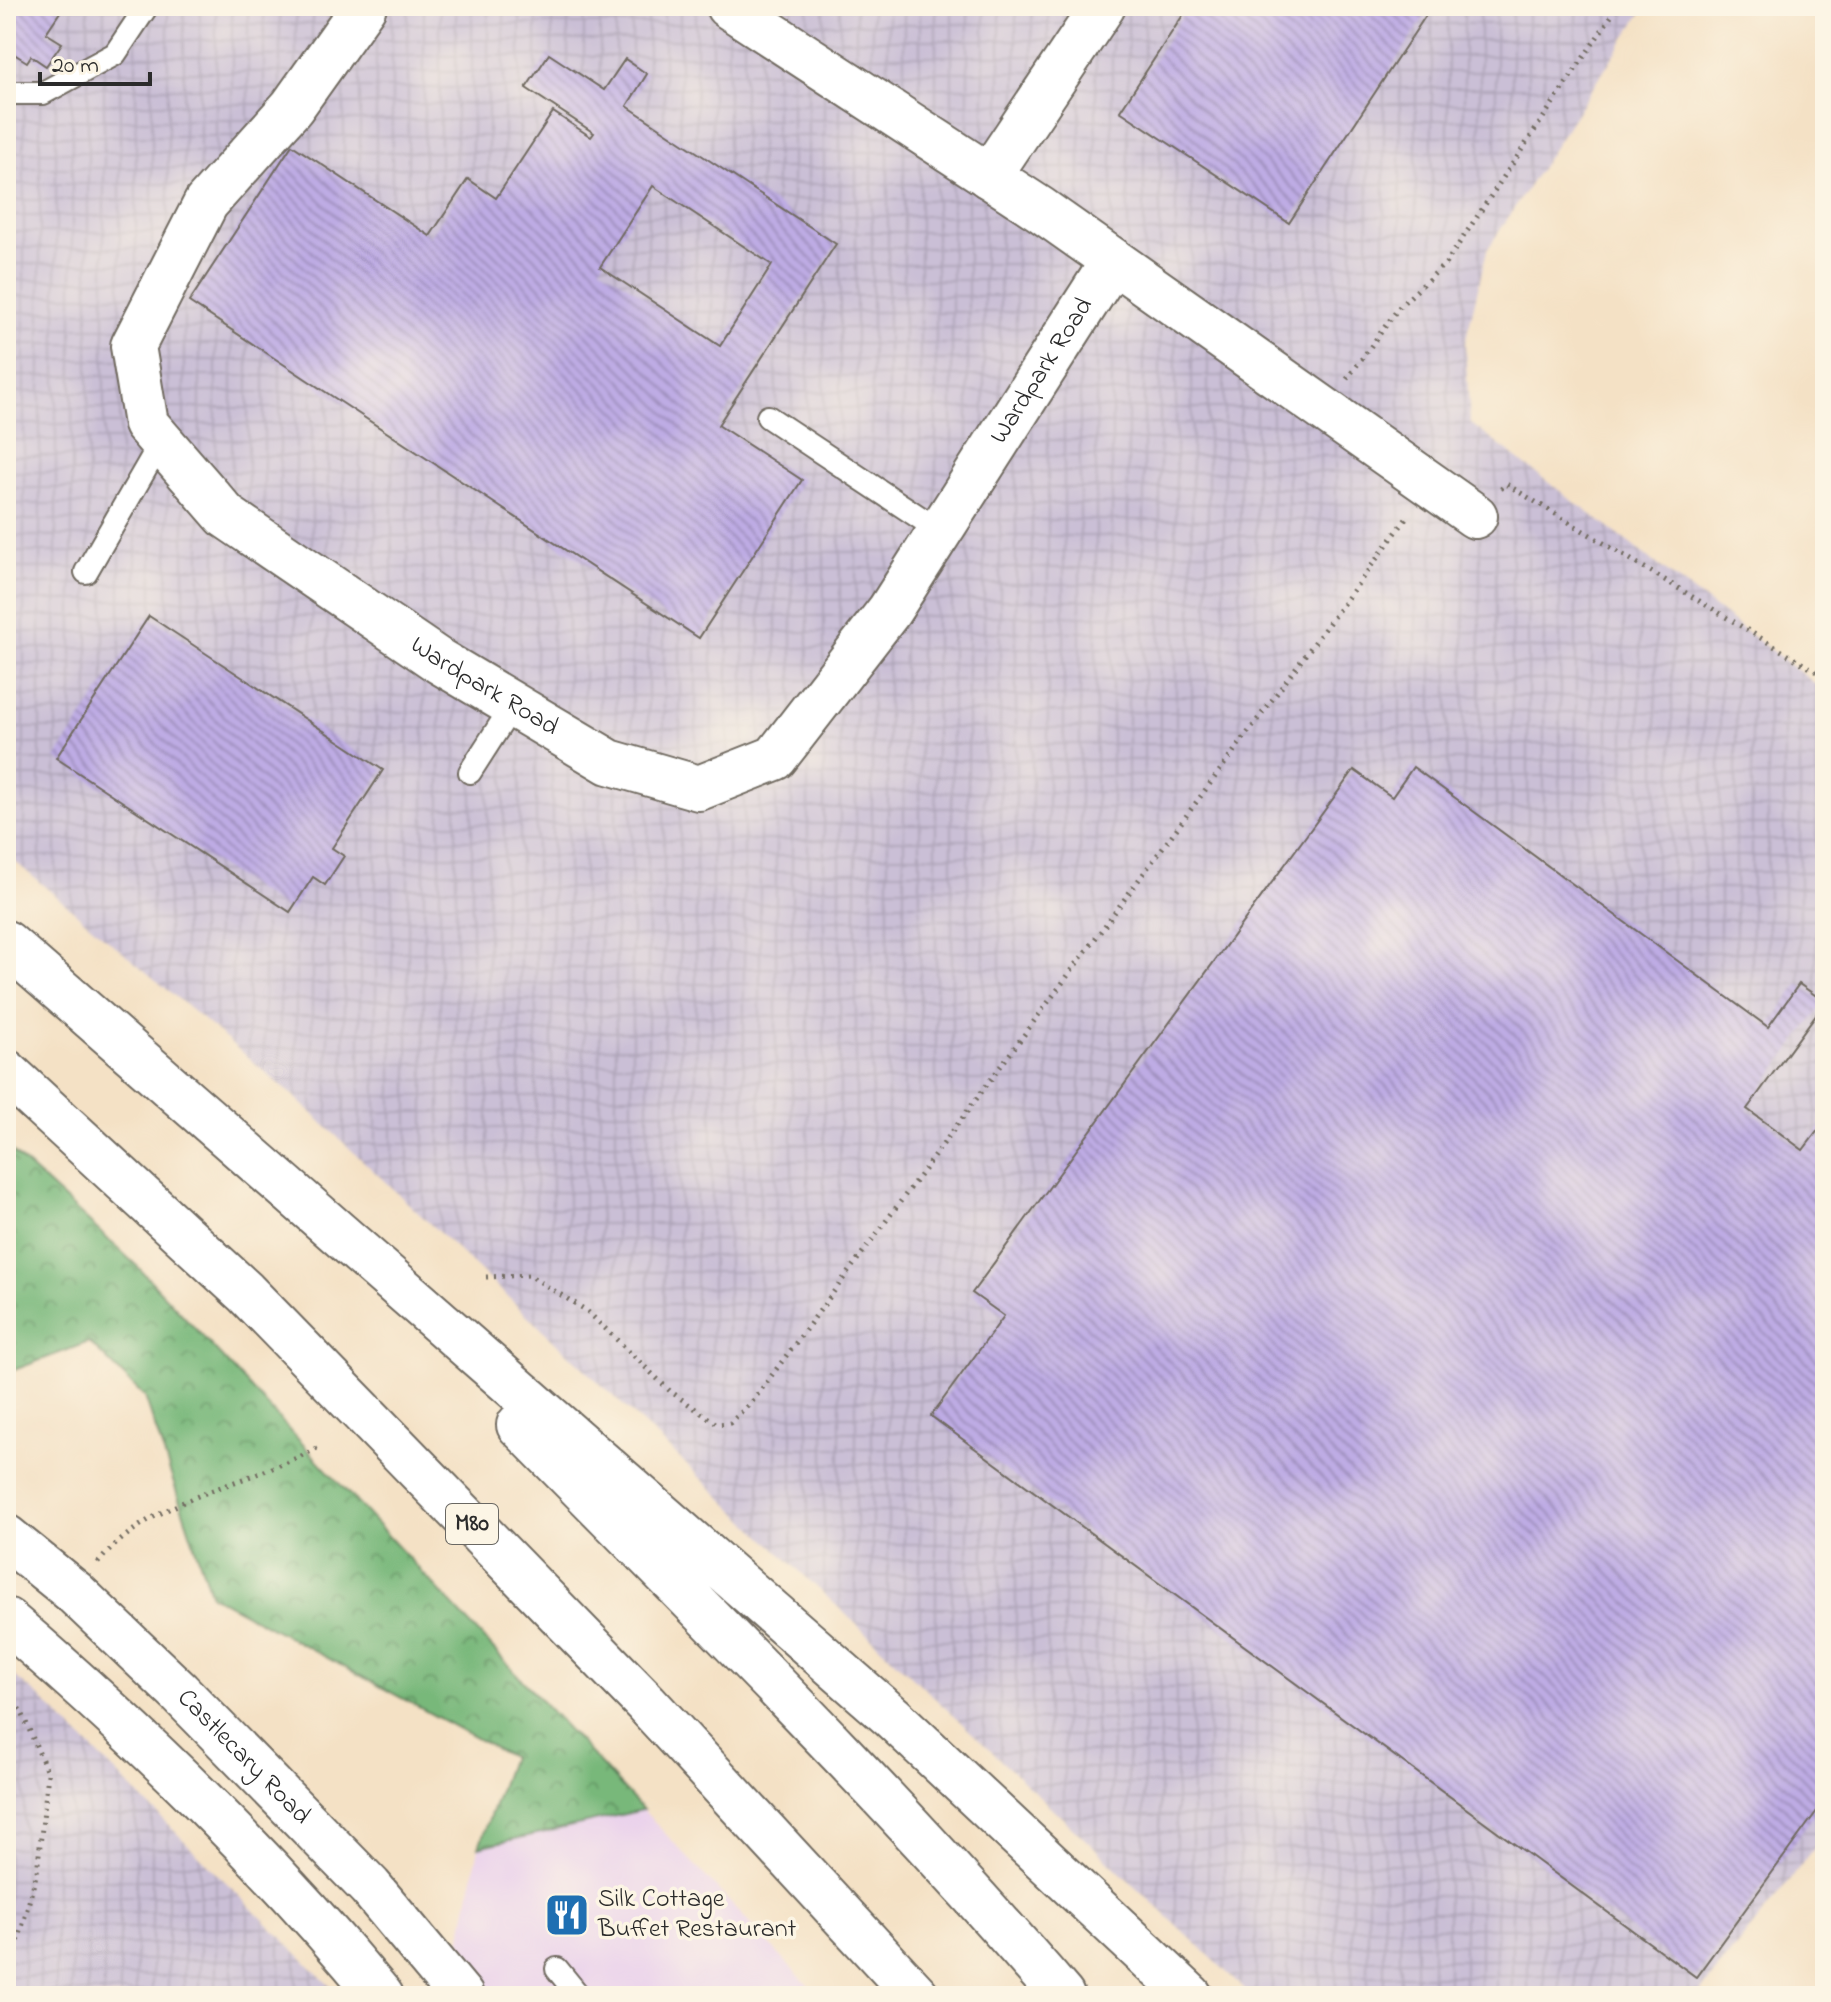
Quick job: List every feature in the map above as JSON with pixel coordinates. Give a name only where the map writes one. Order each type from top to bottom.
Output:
[{"type":"main road","name":"Wardpark Road","points":[[364,6],[292,107],[206,203],[133,346],[146,424],[226,516],[439,661],[609,762],[699,788],[775,758],[889,611],[1113,261]]},
{"type":"main road","points":[[728,6],[989,176],[1475,516]]},
{"type":"main road","points":[[989,176],[1103,6]]},
{"type":"main road","points":[[6,943],[892,1717],[1190,1996]]},
{"type":"main road","name":"M80","points":[[6,1072],[245,1292],[646,1703],[917,1996]]},
{"type":"main road","points":[[258,1161],[754,1664],[1010,1936],[1062,1996]]},
{"type":"main road","name":"Castlecary Road","points":[[6,1537],[74,1592],[179,1692],[370,1887],[461,1996]]},
{"type":"main road","points":[[6,1620],[125,1722],[202,1798],[312,1913],[381,1996]]},
{"type":"lane","points":[[6,93],[43,93],[115,54],[147,6]]},
{"type":"lane","points":[[768,417],[940,531]]},
{"type":"lane","points":[[86,572],[161,442]]},
{"type":"lane","points":[[470,772],[513,705]]},
{"type":"lane","points":[[557,1969],[579,1996]]},
{"type":"path","points":[[1325,411],[1400,306],[1446,263],[1618,6]]},
{"type":"path","points":[[1475,516],[1506,484],[1825,677]]},
{"type":"path","points":[[486,1277],[529,1275],[587,1311],[670,1391],[717,1424],[730,1423],[752,1402],[1431,485]]},
{"type":"path","points":[[74,1592],[115,1542],[170,1506],[289,1463],[321,1446]]},
{"type":"path","points":[[6,1688],[23,1715],[48,1774],[37,1872],[6,1987]]},
{"type":"shaded area","points":[[6,6],[1646,6],[1487,250],[1465,343],[1470,423],[1825,691],[1825,1835],[1697,1996],[1252,1996],[296,1098],[6,854]]},
{"type":"shaded area","points":[[6,1669],[41,1698],[340,1996],[6,1996]]},
{"type":"shaded area","points":[[643,1810],[818,1996],[484,1996],[456,1963],[479,1847]]},
{"type":"green space","points":[[6,1146],[137,1266],[643,1810],[479,1847],[511,1757],[211,1595],[145,1397],[89,1342],[6,1373]]},
{"type":"building","points":[[6,6],[64,6],[46,33],[62,43],[46,66],[31,56],[27,62],[6,49]]},
{"type":"building","points":[[1189,6],[1432,6],[1289,223],[1120,111]]},
{"type":"building","points":[[549,54],[604,90],[625,59],[647,74],[627,106],[836,244],[718,425],[802,480],[699,638],[189,302],[292,145],[430,236],[468,179],[496,198],[553,112],[591,137],[594,133],[526,88]],"holes":[[[653,186],[772,265],[720,346],[600,267]]]},
{"type":"building","points":[[149,616],[383,770],[332,848],[344,856],[325,885],[313,877],[290,912],[56,758]]},
{"type":"building","points":[[1413,767],[1768,1027],[1799,984],[1825,1002],[1747,1109],[1803,1150],[1825,1121],[1825,1800],[1696,1977],[931,1416],[1004,1316],[972,1293],[1354,770],[1392,797]]},
{"type":"place","name":"Silk Cottage Buffet Restaurant","points":[[567,1915]]}]
